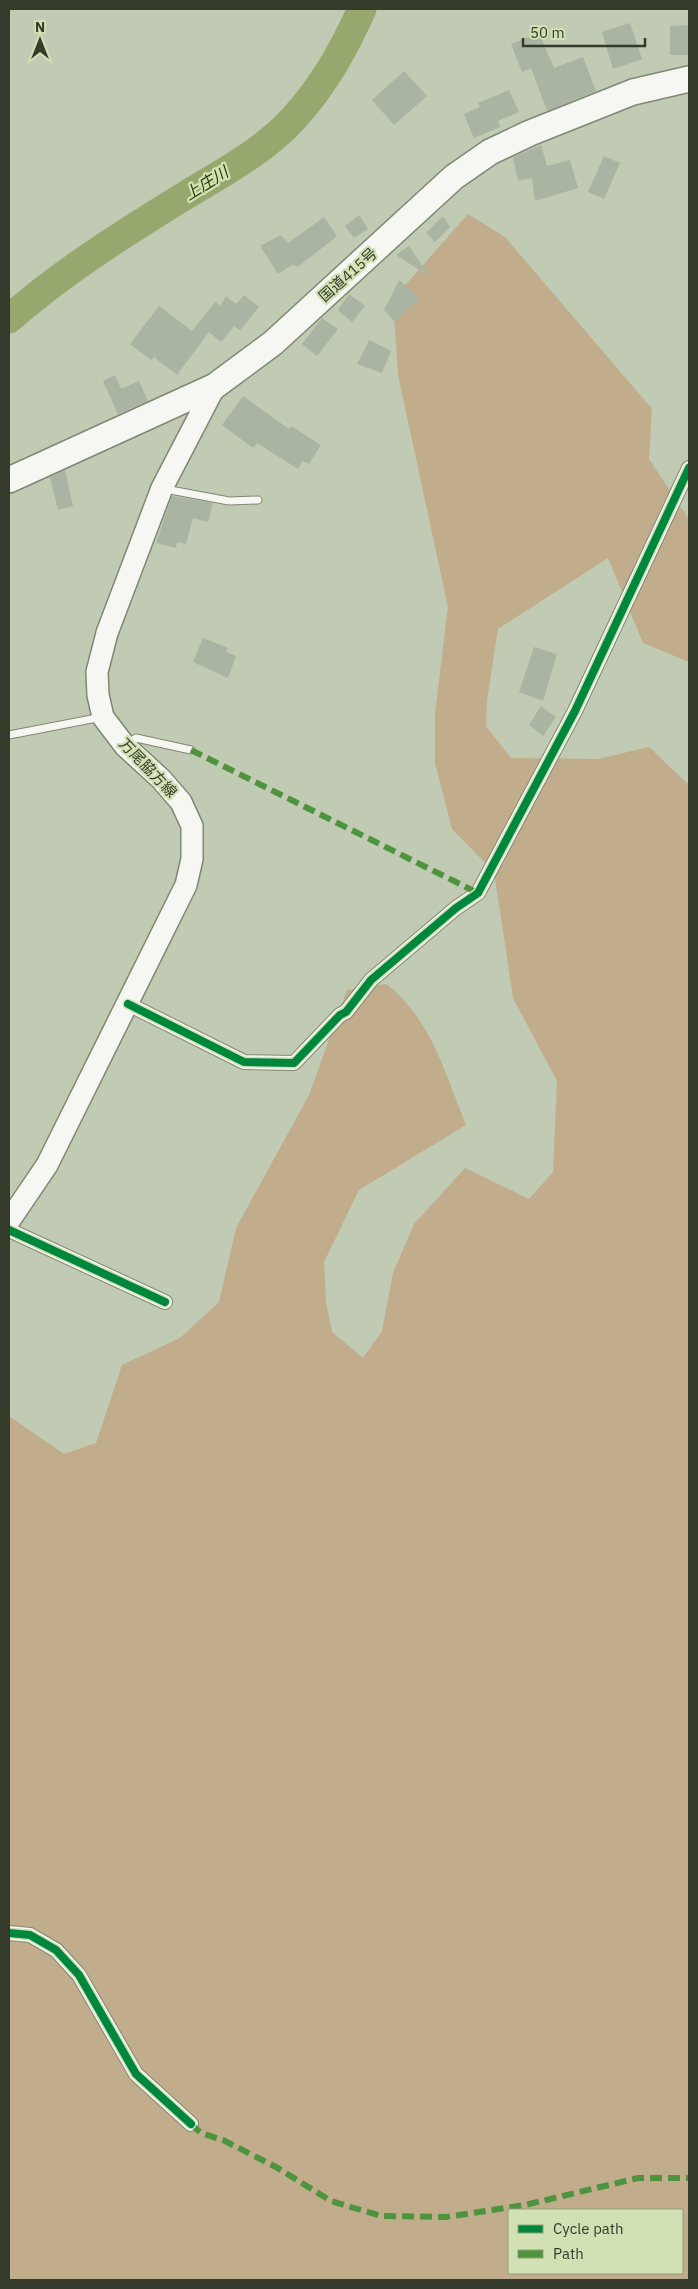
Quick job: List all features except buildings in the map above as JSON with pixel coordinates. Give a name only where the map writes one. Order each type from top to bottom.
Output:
[{"type":"highway","name":"国道415号","points":[[9,480],[215,386],[274,343],[454,177],[490,152],[633,92],[689,80]]},
{"type":"main road","name":"万尾脇方線","points":[[9,1222],[47,1165],[186,886],[193,842],[192,826],[181,802],[125,746],[103,717],[98,695],[97,672],[107,633],[162,488],[215,386]]},
{"type":"street","points":[[128,1004],[244,1062],[294,1064],[340,1015],[346,1012],[371,980],[456,908],[478,893],[576,711],[689,468]]},
{"type":"street","points":[[9,1230],[165,1302]]},
{"type":"street","points":[[9,1933],[30,1935],[62,1956],[79,1975],[136,2074],[191,2124]]},
{"type":"lane","points":[[162,488],[229,501],[258,500]]},
{"type":"lane","points":[[9,735],[48,726],[103,717]]},
{"type":"lane","points":[[125,746],[136,738],[191,750]]},
{"type":"shaded area","points":[[468,214],[505,237],[652,409],[649,459],[689,519],[689,662],[643,643],[608,558],[498,629],[487,700],[486,726],[511,758],[598,759],[649,747],[689,785],[689,2280],[9,2280],[9,1416],[64,1454],[96,1443],[122,1365],[180,1338],[219,1302],[236,1228],[309,1095],[347,990],[386,984],[402,998],[415,1013],[426,1031],[444,1068],[466,1125],[359,1190],[324,1262],[326,1302],[332,1332],[363,1358],[382,1331],[393,1273],[414,1224],[465,1168],[529,1199],[553,1172],[557,1081],[513,998],[494,872],[452,829],[435,763],[435,713],[448,607],[398,375],[393,299]]},
{"type":"waterway","name":"上庄川","points":[[9,319],[95,253],[270,141],[294,118],[315,93],[348,38],[362,9]]},
{"type":"marked path","points":[[191,750],[478,893]]},
{"type":"marked path","points":[[191,2124],[201,2133],[223,2140],[276,2167],[331,2201],[381,2216],[446,2217],[525,2205],[638,2178],[689,2178]]},
{"type":"cycle path","points":[[128,1004],[244,1062],[294,1063],[340,1015],[346,1012],[371,980],[456,908],[478,893],[575,711],[689,468]]},
{"type":"cycle path","points":[[9,1230],[165,1302]]},
{"type":"cycle path","points":[[9,1933],[30,1935],[56,1950],[79,1975],[136,2074],[191,2124]]}]
